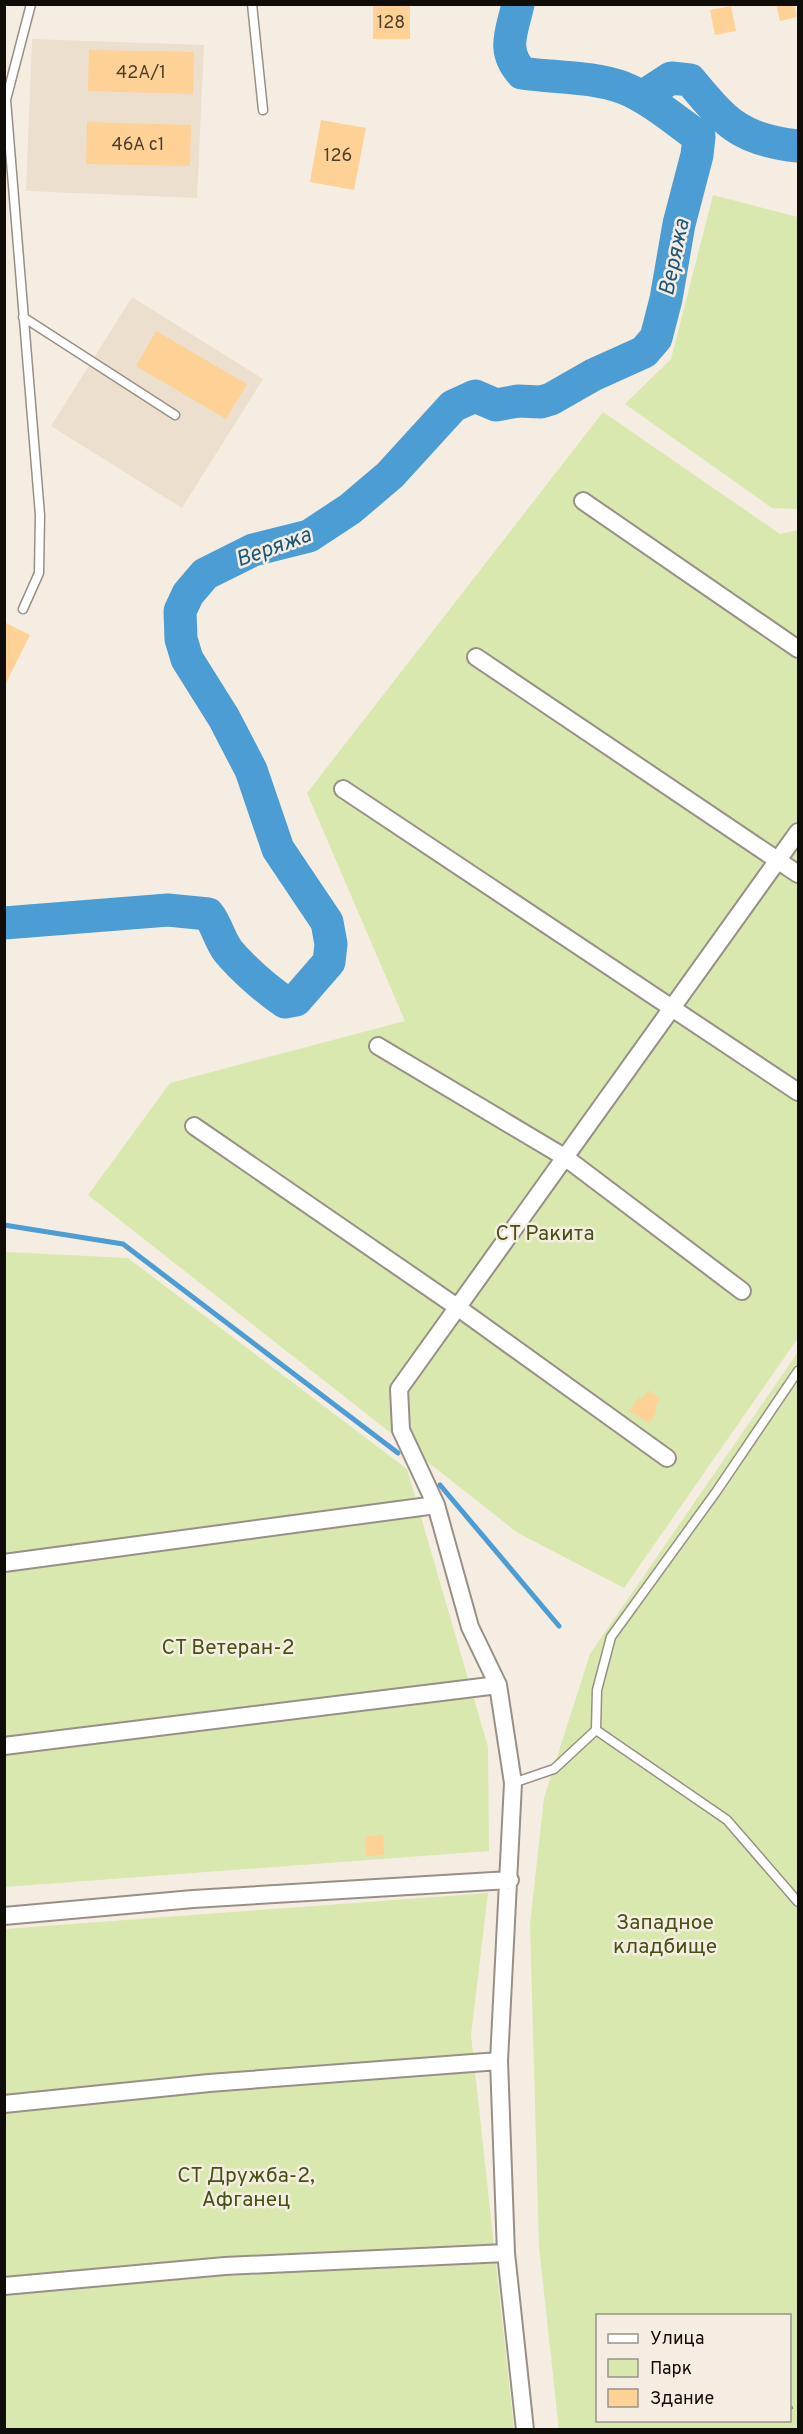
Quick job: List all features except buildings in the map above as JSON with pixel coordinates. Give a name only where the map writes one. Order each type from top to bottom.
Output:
[{"type":"street","points":[[583,501],[798,649]]},
{"type":"street","points":[[476,657],[798,874]]},
{"type":"street","points":[[343,789],[798,1092]]},
{"type":"street","points":[[525,2430],[506,2253],[499,2061],[510,1880],[513,1783],[498,1685],[470,1627],[436,1505],[401,1430],[399,1389],[798,832]]},
{"type":"street","points":[[378,1046],[566,1158],[741,1290]]},
{"type":"street","points":[[194,1126],[457,1307],[667,1458]]},
{"type":"street","points":[[4,1563],[436,1505]]},
{"type":"street","points":[[4,1746],[498,1685]]},
{"type":"street","points":[[4,1916],[193,1899],[510,1880]]},
{"type":"street","points":[[4,2104],[209,2083],[499,2061]]},
{"type":"street","points":[[4,2286],[225,2266],[506,2253]]},
{"type":"lane","points":[[23,609],[39,573],[40,515],[5,102],[31,4]]},
{"type":"lane","points":[[252,4],[264,110]]},
{"type":"lane","points":[[23,317],[175,415]]},
{"type":"lane","points":[[513,1783],[554,1769],[597,1730],[597,1690],[611,1637],[716,1492],[798,1371]]},
{"type":"lane","points":[[597,1730],[727,1820],[798,1902]]},
{"type":"shaded area","points":[[32,39],[204,45],[197,198],[26,191]]},
{"type":"shaded area","points":[[132,297],[263,379],[182,508],[51,426]]},
{"type":"green space","points":[[713,195],[798,217],[798,509],[772,508],[625,404],[671,359]]},
{"type":"green space","name":"СТ Ракита","points":[[603,412],[780,534],[798,530],[798,1338],[624,1588],[518,1533],[88,1195],[170,1083],[405,1021],[307,793]]},
{"type":"green space","name":"СТ Ветеран-2","points":[[6,1252],[128,1258],[407,1469],[488,1747],[489,1851],[5,1887]]},
{"type":"green space","name":"Западное кладбище","points":[[798,1352],[798,2429],[559,2430],[539,2247],[530,1924],[544,1798],[590,1654]]},
{"type":"green space","name":"СТ Дружба-2, Афганец","points":[[488,1893],[471,2035],[514,2429],[5,2430],[5,1929]]},
{"type":"waterway","name":"Веряжа","points":[[4,923],[168,910],[208,914],[234,958],[285,1002],[296,1000],[329,962],[331,944],[327,922],[278,849],[251,770],[224,718],[187,659],[181,639],[180,611],[188,594],[205,574],[253,550],[309,536],[350,509],[390,475],[453,406],[475,396],[496,405],[518,401],[541,402],[551,399],[593,375],[644,352],[656,338],[666,299],[679,224],[697,155],[699,137],[653,104],[624,88],[586,79],[522,73],[516,65],[510,48],[511,32],[518,4]]},
{"type":"waterway","points":[[642,97],[671,78],[690,80],[724,118],[748,134],[798,146]]},
{"type":"waterway","points":[[4,1225],[123,1244],[398,1453]]},
{"type":"waterway","points":[[440,1485],[559,1626]]}]
